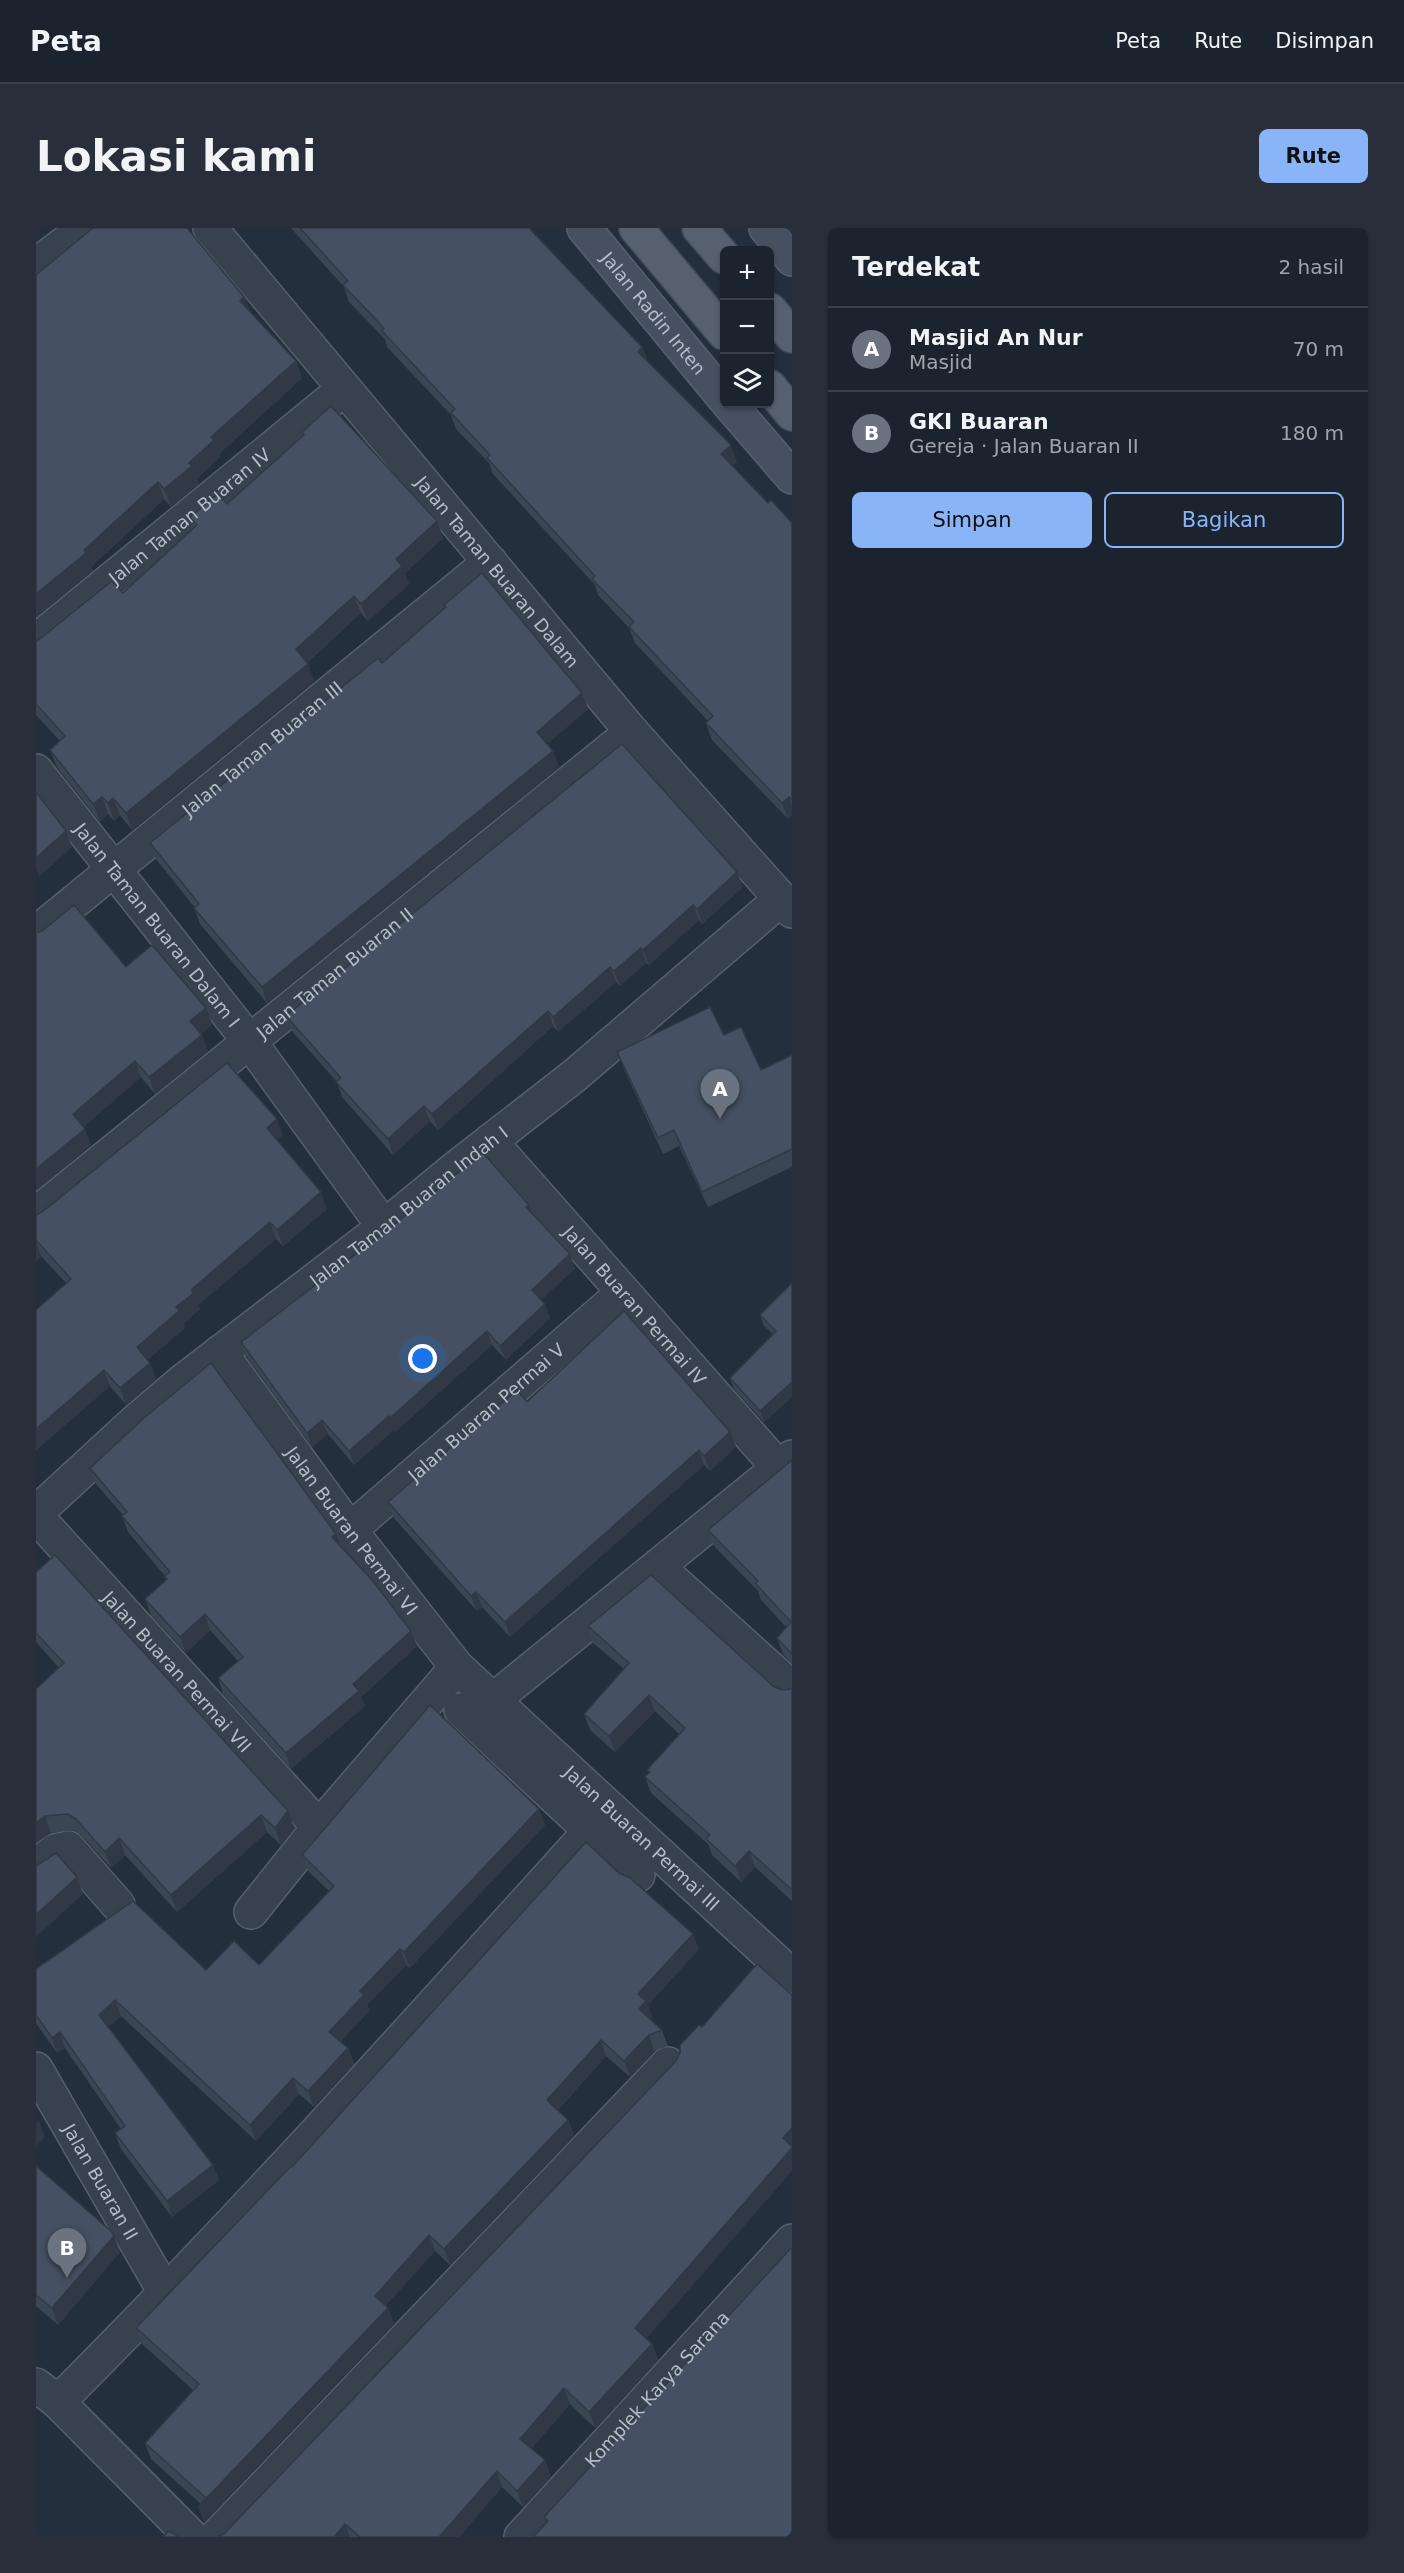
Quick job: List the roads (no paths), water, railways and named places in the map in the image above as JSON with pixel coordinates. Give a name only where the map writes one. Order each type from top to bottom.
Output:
[{"type":"main road","points":[[636,228],[720,328]]},
{"type":"main road","points":[[699,228],[720,252]]},
{"type":"main road","points":[[774,315],[792,336]]},
{"type":"main road","points":[[774,392],[792,414]]},
{"type":"street","points":[[36,266],[85,228]]},
{"type":"street","name":"Jalan Taman Buaran Dalam","points":[[210,228],[632,732],[787,905]]},
{"type":"street","name":"Jalan Radin Inten","points":[[584,228],[720,393]]},
{"type":"street","points":[[766,228],[792,259]]},
{"type":"street","name":"Jalan Taman Buaran IV","points":[[36,641],[344,390]]},
{"type":"street","points":[[732,408],[792,477]]},
{"type":"street","name":"Jalan Taman Buaran III","points":[[36,933],[490,562]]},
{"type":"street","name":"Jalan Taman Buaran II","points":[[36,1214],[632,732]]},
{"type":"street","name":"Jalan Taman Buaran Dalam I","points":[[36,771],[249,1042],[384,1227]]},
{"type":"street","name":"Jalan Taman Buaran Indah I","points":[[36,1515],[137,1420],[220,1352],[384,1227],[787,905]]},
{"type":"street","name":"Jalan Buaran Permai IV","points":[[490,1141],[623,1293],[786,1462]]},
{"type":"street","name":"Jalan Buaran Permai V","points":[[350,1530],[623,1293]]},
{"type":"street","name":"Jalan Buaran Permai VI","points":[[220,1352],[350,1530],[457,1667],[492,1701]]},
{"type":"street","points":[[492,1701],[786,1462]]},
{"type":"street","name":"Jalan Buaran Permai VII","points":[[36,1515],[319,1827]]},
{"type":"street","points":[[658,1567],[792,1688]]},
{"type":"street","points":[[251,1912],[319,1827],[457,1667]]},
{"type":"street","name":"Jalan Buaran Permai III","points":[[492,1701],[792,1976]]},
{"type":"street","points":[[461,1710],[638,1875]]},
{"type":"street","points":[[192,2537],[47,2394],[166,2294],[390,2053],[590,1831]]},
{"type":"street","points":[[36,1866],[55,1851],[68,1848],[118,1905]]},
{"type":"street","points":[[216,2537],[668,2064]]},
{"type":"street","name":"Jalan Buaran II","points":[[36,2069],[166,2294]]},
{"type":"street","name":"Komplek Karya Sarana","points":[[521,2537],[792,2241]]},
{"type":"place","name":"Masjid An Nur","points":[[720,1119]]},
{"type":"place","name":"GKI Buaran","points":[[67,2278]]}]
